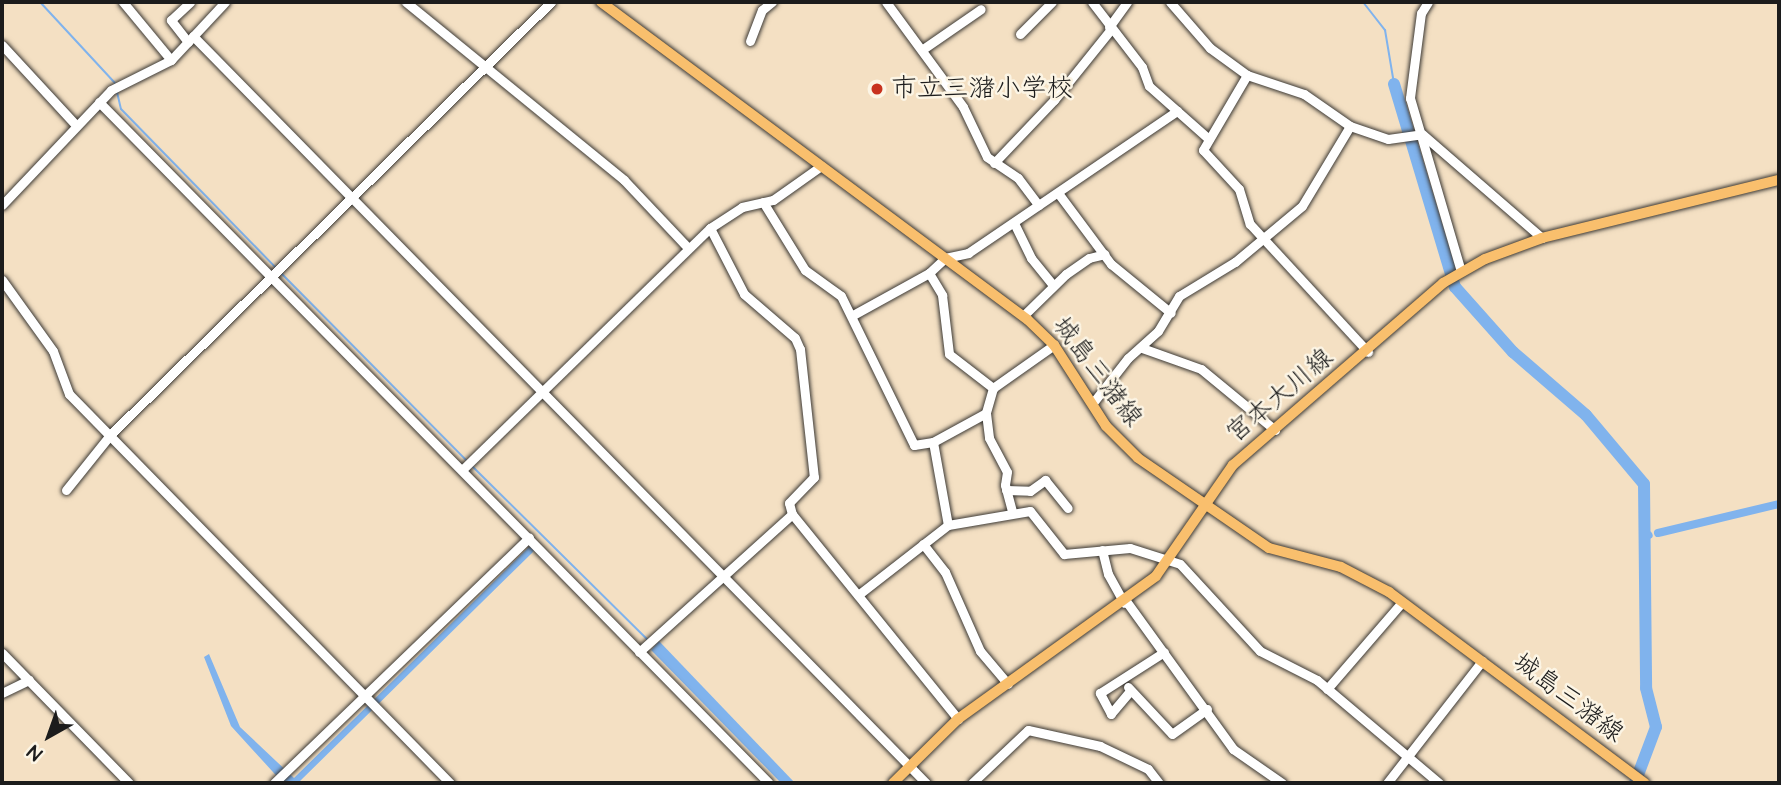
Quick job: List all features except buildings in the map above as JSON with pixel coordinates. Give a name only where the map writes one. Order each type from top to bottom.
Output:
[{"type":"main road","name":"城島三潴線","points":[[601,2],[1023,316],[1054,345],[1119,442],[1202,504],[1269,548],[1341,567],[1402,602],[1629,779],[1644,783]]},
{"type":"main road","name":"宮本大川線","points":[[893,783],[958,719],[1067,637],[1125,602],[1156,576],[1202,504],[1233,465],[1368,352],[1413,305],[1459,272],[1542,238],[1779,180]]},
{"type":"street","points":[[123,2],[171,60]]},
{"type":"street","points":[[190,2],[171,20],[351,197],[926,783]]},
{"type":"street","points":[[2,205],[75,124],[111,89],[171,60],[225,2]]},
{"type":"street","points":[[406,2],[624,180],[688,248]]},
{"type":"street","points":[[66,490],[110,435],[551,2]]},
{"type":"street","points":[[750,41],[762,10],[772,2]]},
{"type":"street","points":[[886,2],[923,50],[994,163],[1018,177],[1038,205]]},
{"type":"street","points":[[1020,34],[1052,2]]},
{"type":"street","points":[[1092,2],[1142,67],[1149,86],[1209,139]]},
{"type":"street","points":[[994,163],[1054,100],[1127,2]]},
{"type":"street","points":[[1170,2],[1210,48],[1247,75],[1304,94],[1350,126],[1388,139],[1419,134]]},
{"type":"street","points":[[1427,2],[1421,13],[1410,90],[1419,134],[1459,272]]},
{"type":"street","points":[[923,50],[981,9]]},
{"type":"street","points":[[2,45],[75,124]]},
{"type":"street","points":[[1247,75],[1203,150],[1240,189],[1250,224],[1368,352]]},
{"type":"street","points":[[99,102],[769,783]]},
{"type":"street","points":[[853,316],[929,273],[945,258],[968,253],[1177,111]]},
{"type":"street","points":[[1092,404],[1128,358],[1142,348],[1171,313],[1179,296],[1263,239],[1302,205],[1350,126]]},
{"type":"street","points":[[1419,134],[1498,197],[1542,238]]},
{"type":"street","points":[[463,469],[710,228],[742,207],[763,202],[794,188],[821,166]]},
{"type":"street","points":[[1058,192],[1133,286],[1171,313]]},
{"type":"street","points":[[763,202],[805,270],[841,296],[853,316],[911,441],[933,442],[986,413]]},
{"type":"street","points":[[1014,223],[1031,258],[1054,285]]},
{"type":"street","points":[[710,228],[744,294],[795,338],[800,349],[814,477],[789,503],[792,514],[958,719]]},
{"type":"street","points":[[1023,316],[1079,264],[1105,254]]},
{"type":"street","points":[[929,273],[942,295],[949,354],[993,387]]},
{"type":"street","points":[[2,280],[53,351],[69,394],[364,699],[450,783]]},
{"type":"street","points":[[1012,511],[1006,490],[1007,472],[991,444],[986,413],[993,387],[1054,345]]},
{"type":"street","points":[[1142,348],[1201,369],[1275,430]]},
{"type":"street","points":[[933,442],[948,525]]},
{"type":"street","points":[[1006,490],[1030,491],[1045,480],[1068,508]]},
{"type":"street","points":[[858,596],[948,525],[1012,511],[1037,516],[1056,548],[1064,554],[1130,548],[1180,564],[1260,651],[1327,689],[1407,759],[1439,783]]},
{"type":"street","points":[[639,652],[792,514]]},
{"type":"street","points":[[274,783],[533,543]]},
{"type":"street","points":[[923,544],[944,572],[980,651],[1008,684]]},
{"type":"street","points":[[1102,550],[1125,602],[1242,759],[1282,783]]},
{"type":"street","points":[[1327,689],[1402,602]]},
{"type":"street","points":[[1130,691],[1111,714],[1100,693],[1164,652]]},
{"type":"street","points":[[2,653],[129,783]]},
{"type":"street","points":[[1387,783],[1482,662]]},
{"type":"street","points":[[1122,679],[1130,691],[1172,734],[1207,709]]},
{"type":"street","points":[[2,694],[29,680]]},
{"type":"street","points":[[972,783],[1028,730],[1100,746],[1147,769],[1159,783]]},
{"type":"water","points":[[531,545],[535,549],[532,553],[298,783],[283,783],[231,726],[204,657],[209,654],[240,727],[294,778]]},
{"type":"water","points":[[659,641],[795,783],[781,783],[651,650]]},
{"type":"waterway","points":[[40,2],[115,83]]},
{"type":"waterway","points":[[1363,2],[1385,30],[1394,84]]},
{"type":"waterway","points":[[1394,84],[1455,287],[1513,352],[1586,415],[1644,484],[1646,688],[1656,727],[1635,783]]},
{"type":"waterway","points":[[117,92],[121,109],[276,268]]},
{"type":"waterway","points":[[280,272],[466,460]]},
{"type":"waterway","points":[[472,466],[647,639]]},
{"type":"waterway","points":[[1658,533],[1779,504]]},
{"type":"waterway","points":[[1644,537],[1649,535]]},
{"type":"place","name":"市立三潴小学校","points":[[877,89]]}]
